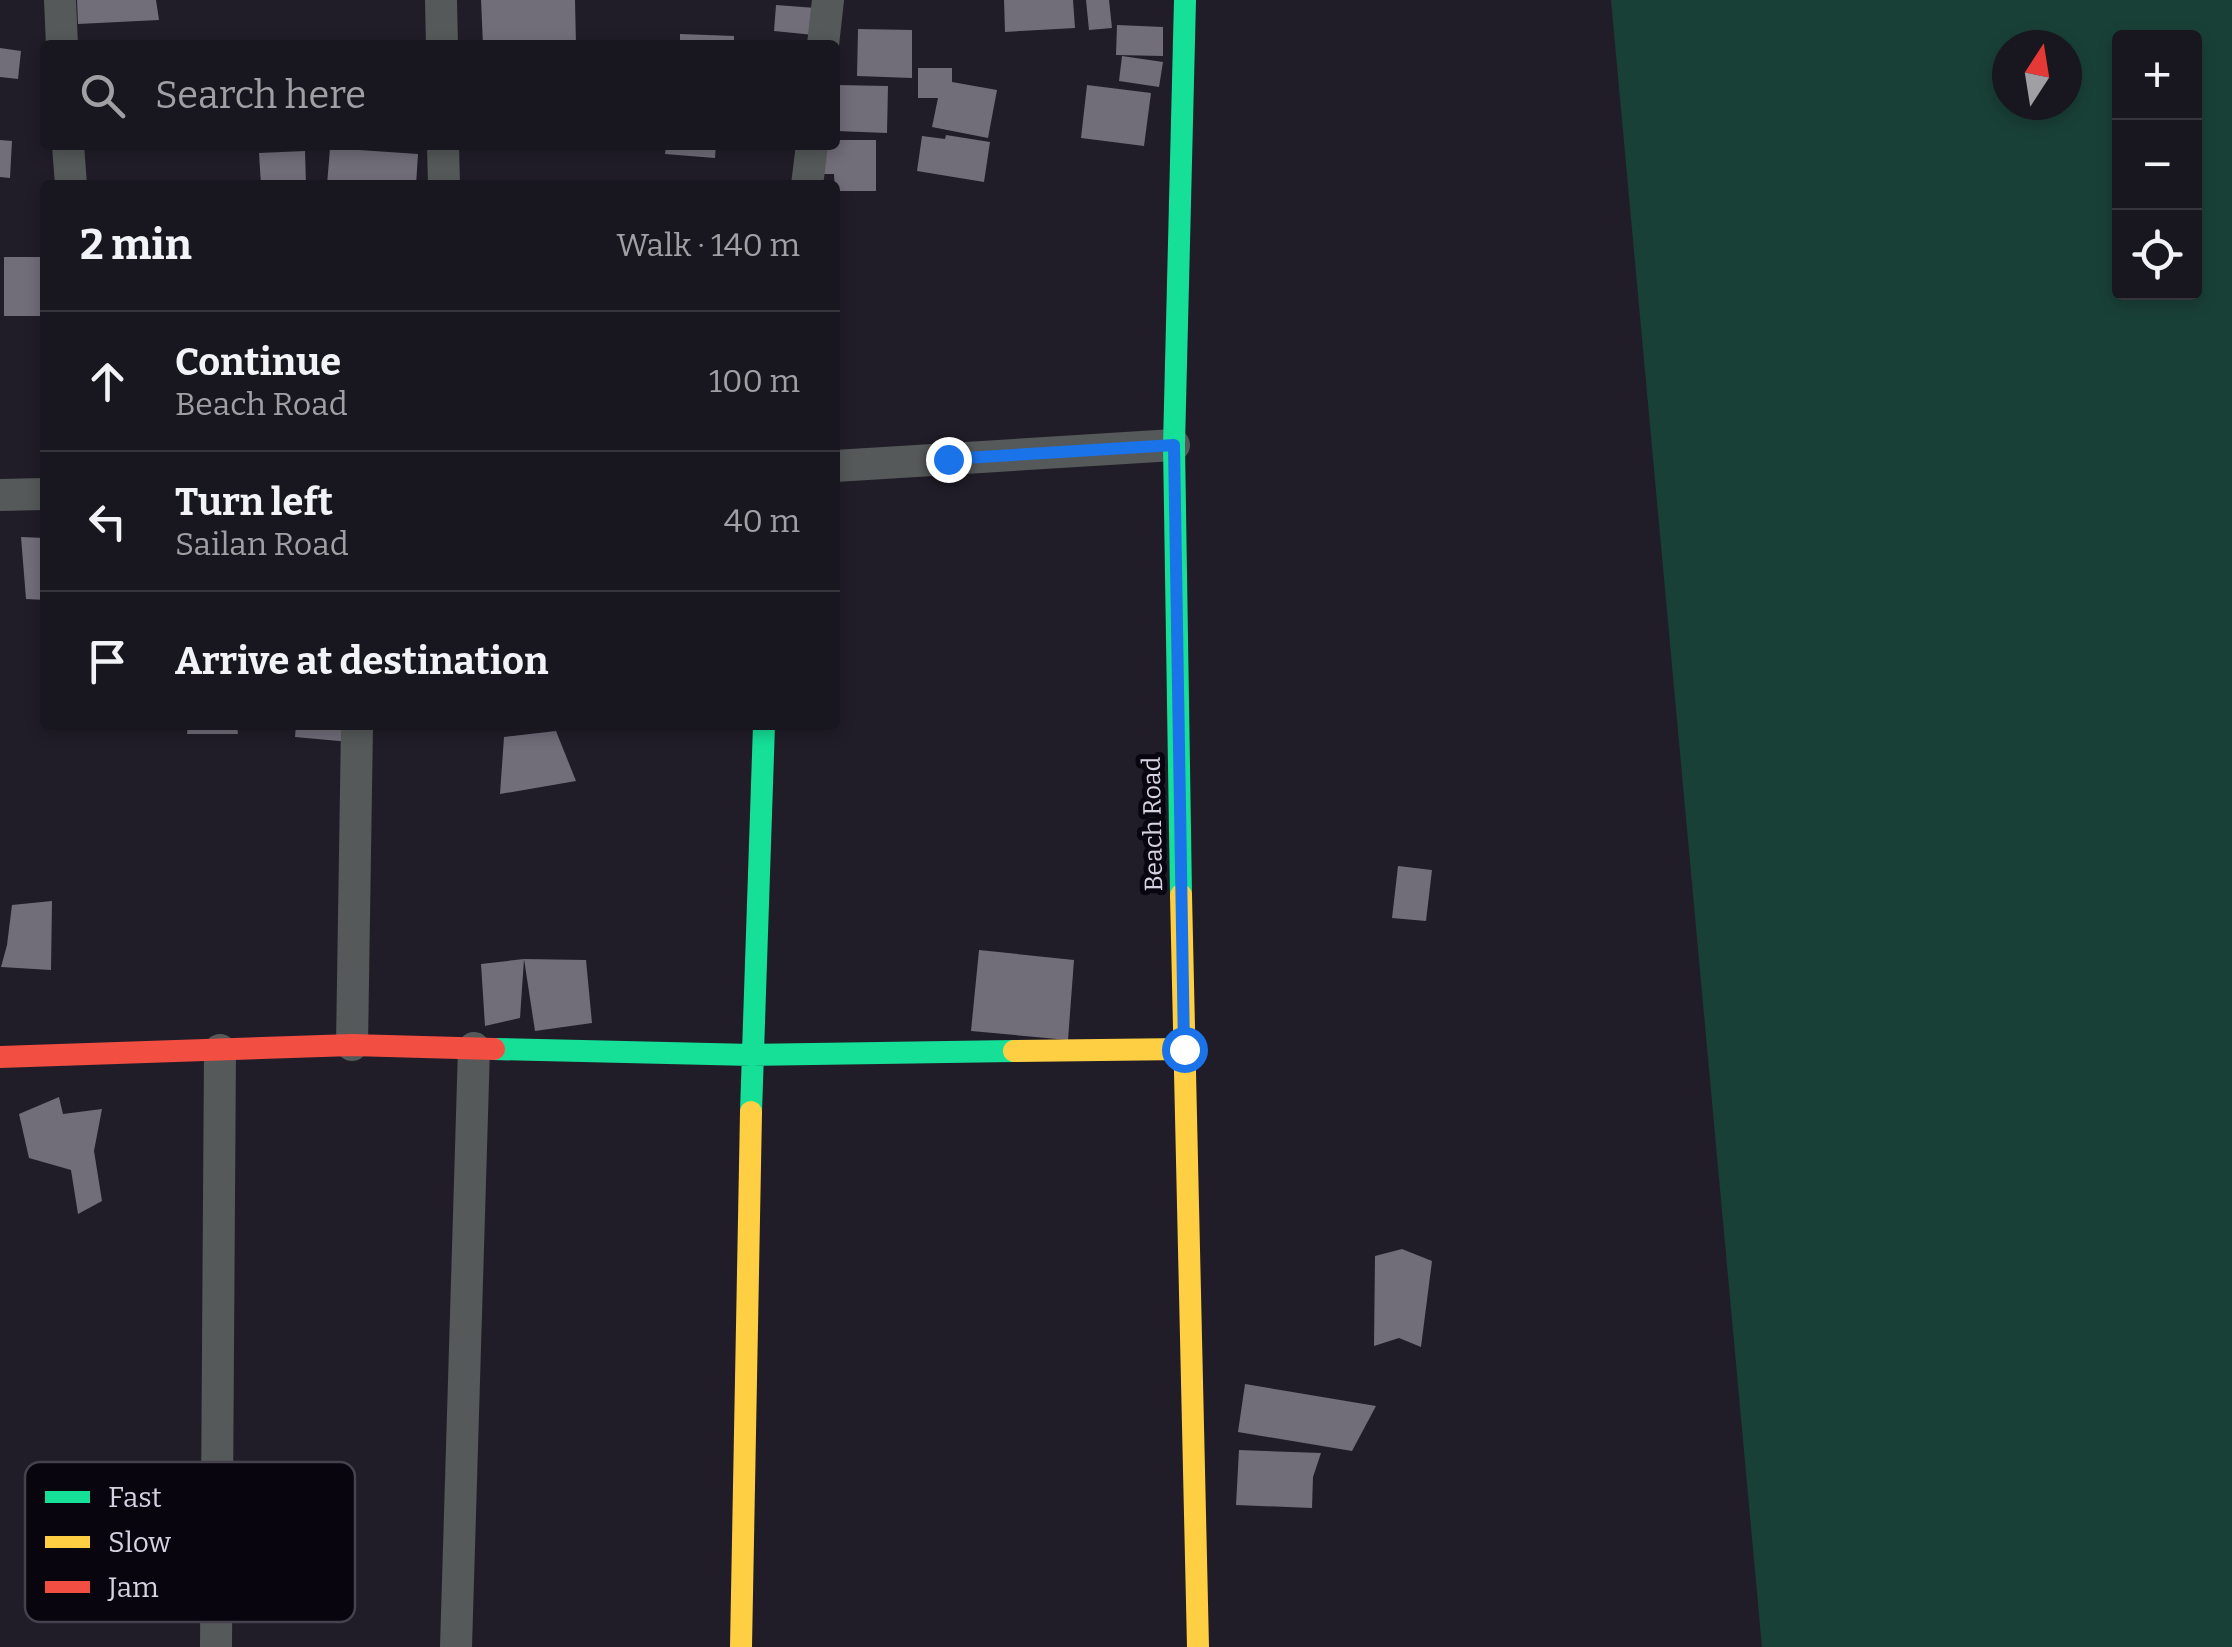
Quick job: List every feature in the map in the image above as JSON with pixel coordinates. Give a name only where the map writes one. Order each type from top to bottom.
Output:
[{"type":"street","points":[[60,0],[62,40]]},
{"type":"street","points":[[441,0],[442,40]]},
{"type":"street","points":[[824,40],[828,0]]},
{"type":"street","name":"Beach Road","points":[[1186,0],[1174,445],[1198,1647]]},
{"type":"street","points":[[68,150],[71,180]]},
{"type":"street","points":[[444,150],[444,180]]},
{"type":"street","points":[[808,180],[811,150]]},
{"type":"street","points":[[840,466],[1174,445]]},
{"type":"street","points":[[0,496],[40,494]]},
{"type":"street","points":[[352,1046],[357,730]]},
{"type":"street","points":[[741,1647],[752,1055],[764,730]]},
{"type":"street","points":[[0,1057],[352,1046],[752,1055],[1184,1049]]},
{"type":"street","points":[[456,1647],[474,1048]]},
{"type":"street","points":[[217,1462],[220,1050]]},
{"type":"street","points":[[216,1622],[216,1647]]},
{"type":"shaded area","points":[[1611,0],[2232,0],[2232,1647],[1762,1647]]},
{"type":"building","points":[[77,0],[156,0],[159,20],[78,24]]},
{"type":"building","points":[[481,0],[575,0],[576,40],[483,40]]},
{"type":"building","points":[[1004,0],[1073,0],[1075,28],[1005,32]]},
{"type":"building","points":[[1086,0],[1109,0],[1112,28],[1089,30]]},
{"type":"building","points":[[776,5],[816,8],[814,35],[774,31]]},
{"type":"building","points":[[1117,25],[1163,27],[1163,56],[1116,55]]},
{"type":"building","points":[[858,29],[912,30],[912,78],[857,76]]},
{"type":"building","points":[[680,34],[734,36],[734,40],[680,40]]},
{"type":"building","points":[[0,48],[21,51],[18,79],[0,77]]},
{"type":"building","points":[[1122,56],[1163,62],[1159,87],[1119,81]]},
{"type":"building","points":[[918,68],[952,68],[952,82],[997,90],[988,138],[932,127],[938,98],[918,98]]},
{"type":"building","points":[[840,85],[888,86],[887,133],[840,131]]},
{"type":"building","points":[[1087,85],[1151,93],[1144,146],[1081,138]]},
{"type":"building","points":[[946,135],[990,142],[984,182],[917,171],[922,136],[945,139]]},
{"type":"building","points":[[0,140],[12,141],[10,178],[0,177]]},
{"type":"building","points":[[840,140],[876,140],[876,191],[840,191],[840,180],[834,180],[834,174],[815,174],[815,150],[840,150]]},
{"type":"building","points":[[330,150],[418,154],[416,180],[327,180]]},
{"type":"building","points":[[665,150],[716,150],[715,158],[665,154]]},
{"type":"building","points":[[305,151],[306,180],[261,180],[259,153]]},
{"type":"building","points":[[4,257],[40,257],[40,316],[4,316]]},
{"type":"building","points":[[21,537],[40,538],[40,600],[26,599]]},
{"type":"building","points":[[187,730],[238,730],[238,734],[187,734]]},
{"type":"building","points":[[296,730],[350,730],[350,742],[295,737]]},
{"type":"building","points":[[556,731],[576,781],[500,794],[504,737]]},
{"type":"building","points":[[1398,866],[1432,870],[1426,921],[1392,918]]},
{"type":"building","points":[[52,901],[51,970],[1,967],[12,905]]},
{"type":"building","points":[[979,950],[1074,960],[1068,1040],[971,1031]]},
{"type":"building","points":[[524,959],[520,1018],[485,1026],[481,964]]},
{"type":"building","points":[[524,959],[586,960],[592,1023],[535,1031]]},
{"type":"building","points":[[59,1097],[63,1114],[102,1109],[94,1151],[102,1201],[78,1214],[71,1170],[29,1158],[19,1114]]},
{"type":"building","points":[[1402,1249],[1432,1261],[1421,1347],[1399,1338],[1374,1346],[1375,1256]]},
{"type":"building","points":[[1245,1384],[1376,1406],[1352,1451],[1238,1432]]},
{"type":"building","points":[[1239,1450],[1321,1453],[1313,1477],[1312,1508],[1236,1505]]},
{"type":"traffic: fast","points":[[1181,895],[1174,445],[1185,0]]},
{"type":"traffic: fast","points":[[751,1112],[764,730]]},
{"type":"traffic: fast","points":[[494,1049],[752,1055],[1014,1051]]},
{"type":"traffic: slow","points":[[1181,895],[1198,1647]]},
{"type":"traffic: slow","points":[[1014,1051],[1184,1049]]},
{"type":"traffic: slow","points":[[741,1647],[751,1112]]},
{"type":"traffic: jam","points":[[0,1057],[352,1045],[494,1049]]},
{"type":"route","points":[[948,459],[1174,445],[1184,1049]]}]
